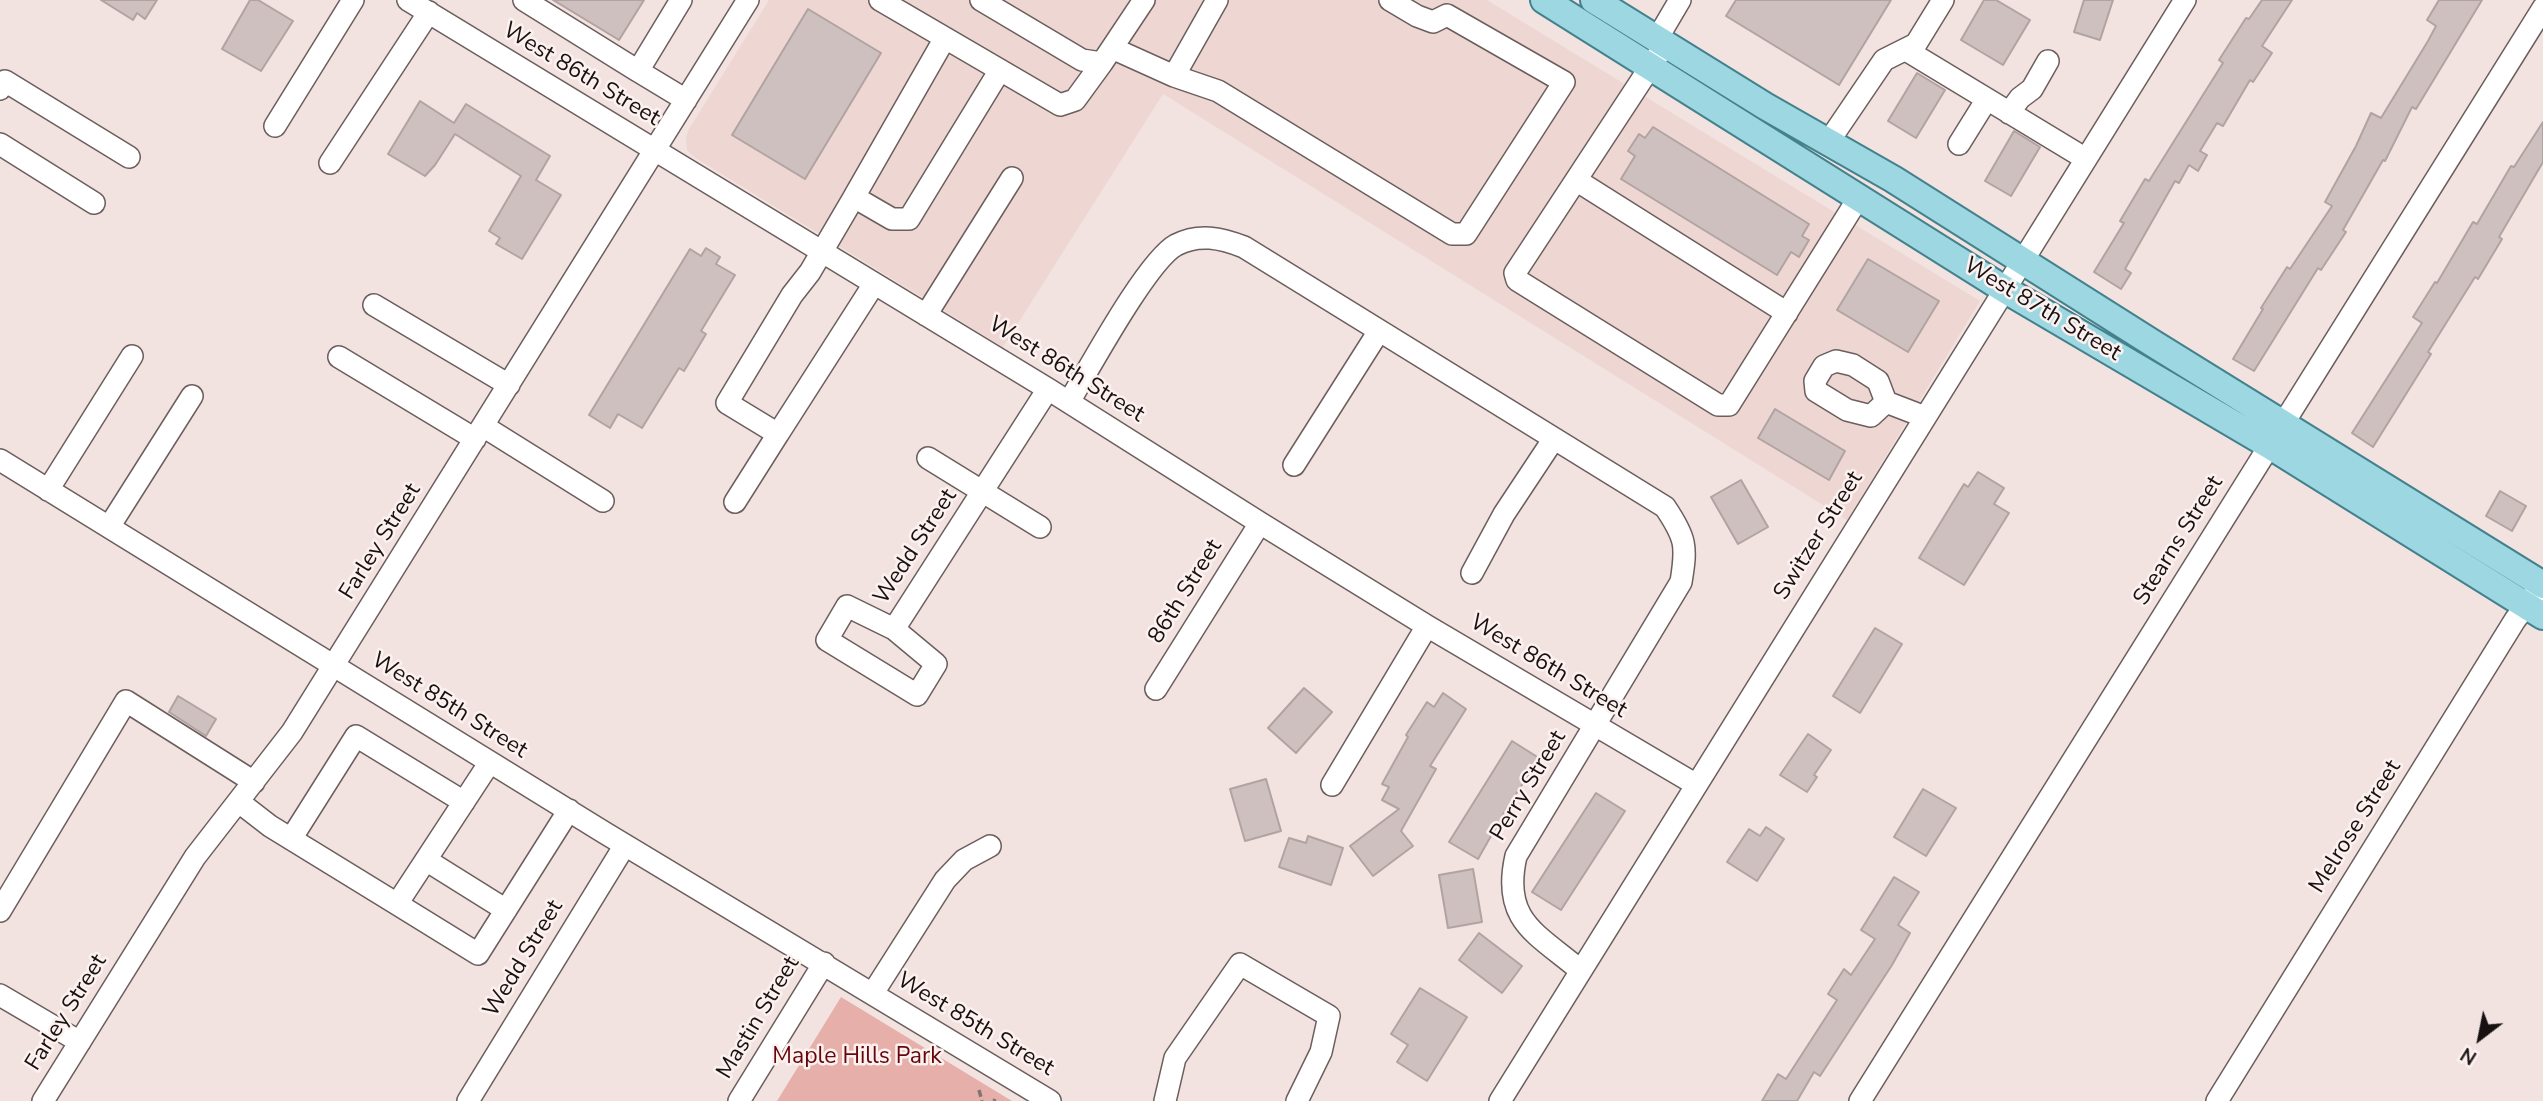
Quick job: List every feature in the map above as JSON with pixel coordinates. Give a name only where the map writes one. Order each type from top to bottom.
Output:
[{"type":"main road","name":"West 87th Street","points":[[1544,0],[1658,50],[1765,106],[1829,141],[2023,260],[2534,611]]},
{"type":"main road","name":"West 87th Street","points":[[1594,0],[1859,197],[2004,289],[2276,435],[2542,584]]},
{"type":"street","points":[[275,126],[354,0]]},
{"type":"street","name":"West 86th Street","points":[[408,0],[1048,388],[1427,626],[1695,784]]},
{"type":"street","points":[[524,0],[686,100]]},
{"type":"street","points":[[638,71],[681,0]]},
{"type":"street","name":"Farley Street","points":[[43,1101],[195,857],[292,732],[748,0]]},
{"type":"street","points":[[880,0],[1060,106],[1075,100],[1144,0]]},
{"type":"street","points":[[981,0],[1082,60],[1107,56],[1217,91],[1452,234],[1465,234],[1564,82],[1450,8],[1433,22],[1390,0]]},
{"type":"street","points":[[1174,76],[1217,0]]},
{"type":"street","points":[[1680,0],[1658,50],[1516,273],[1517,280],[1718,405],[1729,405],[1859,197]]},
{"type":"street","points":[[1829,141],[1884,60],[1916,44],[1943,0]]},
{"type":"street","name":"Switzer Street","points":[[1500,1101],[2185,0]]},
{"type":"street","name":"Stearns Street","points":[[1860,1101],[2543,8]]},
{"type":"street","points":[[330,163],[429,12]]},
{"type":"street","points":[[778,434],[727,403],[792,295],[810,272],[945,38]]},
{"type":"street","points":[[1906,50],[2086,159]]},
{"type":"street","points":[[2009,113],[2020,98],[2032,89],[2048,61]]},
{"type":"street","points":[[854,197],[891,219],[909,219],[1000,70]]},
{"type":"street","points":[[0,89],[5,81],[129,157]]},
{"type":"street","points":[[1959,144],[1987,99]]},
{"type":"street","points":[[0,144],[94,203]]},
{"type":"street","points":[[926,315],[1012,178]]},
{"type":"street","points":[[1576,180],[1787,313]]},
{"type":"street","name":"Perry Street","points":[[1069,402],[1153,265],[1175,246],[1200,238],[1222,239],[1244,247],[1665,507],[1680,529],[1686,552],[1681,582],[1516,856],[1511,878],[1514,901],[1523,921],[1536,936],[1581,971]]},
{"type":"street","points":[[735,502],[874,284]]},
{"type":"street","points":[[374,305],[509,385]]},
{"type":"street","points":[[1294,465],[1379,331]]},
{"type":"street","points":[[48,490],[132,356]]},
{"type":"street","points":[[339,357],[603,501]]},
{"type":"street","name":"Wedd Street","points":[[894,629],[1048,388]]},
{"type":"street","points":[[109,527],[192,396]]},
{"type":"street","points":[[1886,402],[1925,417]]},
{"type":"street","points":[[1472,573],[1504,514],[1553,440]]},
{"type":"street","name":"Wedd Street","points":[[928,458],[1040,527]]},
{"type":"street","name":"West 85th Street","points":[[0,460],[625,845],[1050,1101]]},
{"type":"street","name":"86th Street","points":[[1156,689],[1260,523]]},
{"type":"street","name":"Melrose Street","points":[[2217,1101],[2515,620],[2534,611],[2542,584]]},
{"type":"street","name":"Wedd Street","points":[[847,606],[894,629],[936,664],[917,695],[827,640],[847,606]]},
{"type":"street","points":[[1332,785],[1427,626]]},
{"type":"street","points":[[0,911],[126,701],[254,782]]},
{"type":"street","points":[[291,839],[355,736],[464,802]]},
{"type":"street","points":[[397,904],[490,762]]},
{"type":"street","points":[[239,802],[291,839],[478,954],[569,810]]},
{"type":"street","name":"Wedd Street","points":[[468,1101],[625,845]]},
{"type":"street","name":"West 85th Street","points":[[873,993],[945,880],[964,860],[990,846]]},
{"type":"street","points":[[426,860],[506,909]]},
{"type":"street","name":"Mastin Street","points":[[739,1101],[824,963]]},
{"type":"street","points":[[1165,1101],[1175,1058],[1240,964],[1329,1016],[1321,1052],[1297,1101]]},
{"type":"street","points":[[0,995],[80,1042]]},
{"type":"path","points":[[979,1090],[982,1101]]},
{"type":"shaded area","points":[[769,0],[1487,0],[1980,301],[1847,520],[1163,94],[1003,347],[694,157],[687,150],[686,137],[689,129]]},
{"type":"green space","name":"Maple Hills Park","points":[[841,997],[1012,1101],[777,1101]]},
{"type":"building","points":[[101,0],[157,0],[145,19],[137,13],[133,20]]},
{"type":"building","points":[[250,0],[258,0],[293,21],[261,71],[222,49]]},
{"type":"building","points":[[553,0],[644,0],[619,40]]},
{"type":"building","points":[[1736,0],[1891,0],[1839,85],[1726,16]]},
{"type":"building","points":[[1984,0],[1996,0],[2030,20],[2003,65],[1961,40]]},
{"type":"building","points":[[2084,0],[2113,0],[2100,40],[2074,32]]},
{"type":"building","points":[[2262,0],[2292,0],[2262,46],[2272,53],[2253,82],[2250,80],[2223,126],[2217,123],[2200,151],[2207,155],[2198,171],[2189,165],[2179,183],[2175,181],[2125,269],[2131,273],[2121,289],[2094,272],[2124,223],[2120,221],[2145,179],[2149,181],[2223,63],[2219,60],[2246,18],[2249,19]]},
{"type":"building","points":[[2439,0],[2482,0],[2416,109],[2412,107],[2385,161],[2383,160],[2343,230],[2346,232],[2321,270],[2318,268],[2254,371],[2233,359],[2287,267],[2290,269],[2332,206],[2325,202],[2371,113],[2381,118],[2428,41],[2436,26],[2427,20]]},
{"type":"building","points":[[808,9],[881,53],[805,179],[732,135]]},
{"type":"building","points":[[1917,73],[1945,90],[1916,138],[1888,121]]},
{"type":"building","points":[[420,101],[454,123],[466,104],[550,156],[536,180],[561,195],[522,259],[496,244],[500,238],[489,231],[521,176],[455,134],[425,176],[388,154]]},
{"type":"building","points":[[2543,122],[2543,162],[2499,237],[2502,239],[2428,352],[2431,354],[2373,447],[2352,433],[2422,323],[2413,317],[2435,282],[2437,283],[2473,222],[2477,224],[2511,166],[2514,167]]},
{"type":"building","points":[[1653,127],[1809,224],[1802,236],[1809,240],[1799,257],[1791,252],[1777,275],[1621,179],[1635,156],[1628,151],[1639,134],[1645,138]]},
{"type":"building","points":[[2014,131],[2040,147],[2011,196],[1985,181]]},
{"type":"building","points":[[706,248],[720,257],[716,264],[735,275],[701,331],[706,334],[684,371],[679,368],[642,428],[618,414],[610,428],[589,415],[690,249],[701,256]]},
{"type":"building","points":[[1868,259],[1939,301],[1908,352],[1837,310]]},
{"type":"building","points":[[1775,409],[1845,451],[1829,480],[1758,438]]},
{"type":"building","points":[[1978,472],[2004,488],[1994,504],[2009,513],[1964,585],[1919,558],[1964,484],[1968,487]]},
{"type":"building","points":[[1741,480],[1768,527],[1738,544],[1711,497]]},
{"type":"building","points":[[2500,491],[2526,506],[2512,531],[2486,516]]},
{"type":"building","points":[[1875,628],[1902,644],[1860,713],[1833,696]]},
{"type":"building","points":[[1304,688],[1332,712],[1296,753],[1268,728]]},
{"type":"building","points":[[1443,693],[1466,709],[1430,766],[1436,769],[1401,831],[1413,846],[1373,876],[1350,846],[1399,809],[1382,800],[1389,787],[1382,784],[1408,737],[1406,735],[1427,702],[1434,707]]},
{"type":"building","points":[[178,696],[216,719],[206,736],[169,712]]},
{"type":"building","points":[[1808,734],[1831,750],[1814,775],[1817,777],[1807,792],[1780,775]]},
{"type":"building","points":[[1512,741],[1539,758],[1478,859],[1449,842]]},
{"type":"building","points":[[1266,779],[1281,831],[1245,841],[1230,789]]},
{"type":"building","points":[[1923,789],[1956,808],[1926,856],[1894,837]]},
{"type":"building","points":[[1596,793],[1625,811],[1561,910],[1532,892]]},
{"type":"building","points":[[1766,827],[1784,839],[1757,881],[1727,862],[1749,829],[1760,836]]},
{"type":"building","points":[[1308,836],[1343,848],[1331,885],[1279,867],[1289,838],[1306,843]]},
{"type":"building","points":[[1473,869],[1482,922],[1448,928],[1439,875]]},
{"type":"building","points":[[1894,877],[1919,892],[1898,925],[1910,933],[1892,965],[1820,1076],[1814,1072],[1797,1101],[1762,1101],[1778,1074],[1786,1079],[1837,1000],[1828,994],[1844,969],[1851,975],[1875,939],[1861,930]]},
{"type":"building","points":[[1479,933],[1522,966],[1502,993],[1459,960]]},
{"type":"building","points":[[1420,988],[1467,1017],[1427,1081],[1397,1062],[1408,1045],[1391,1034]]}]
